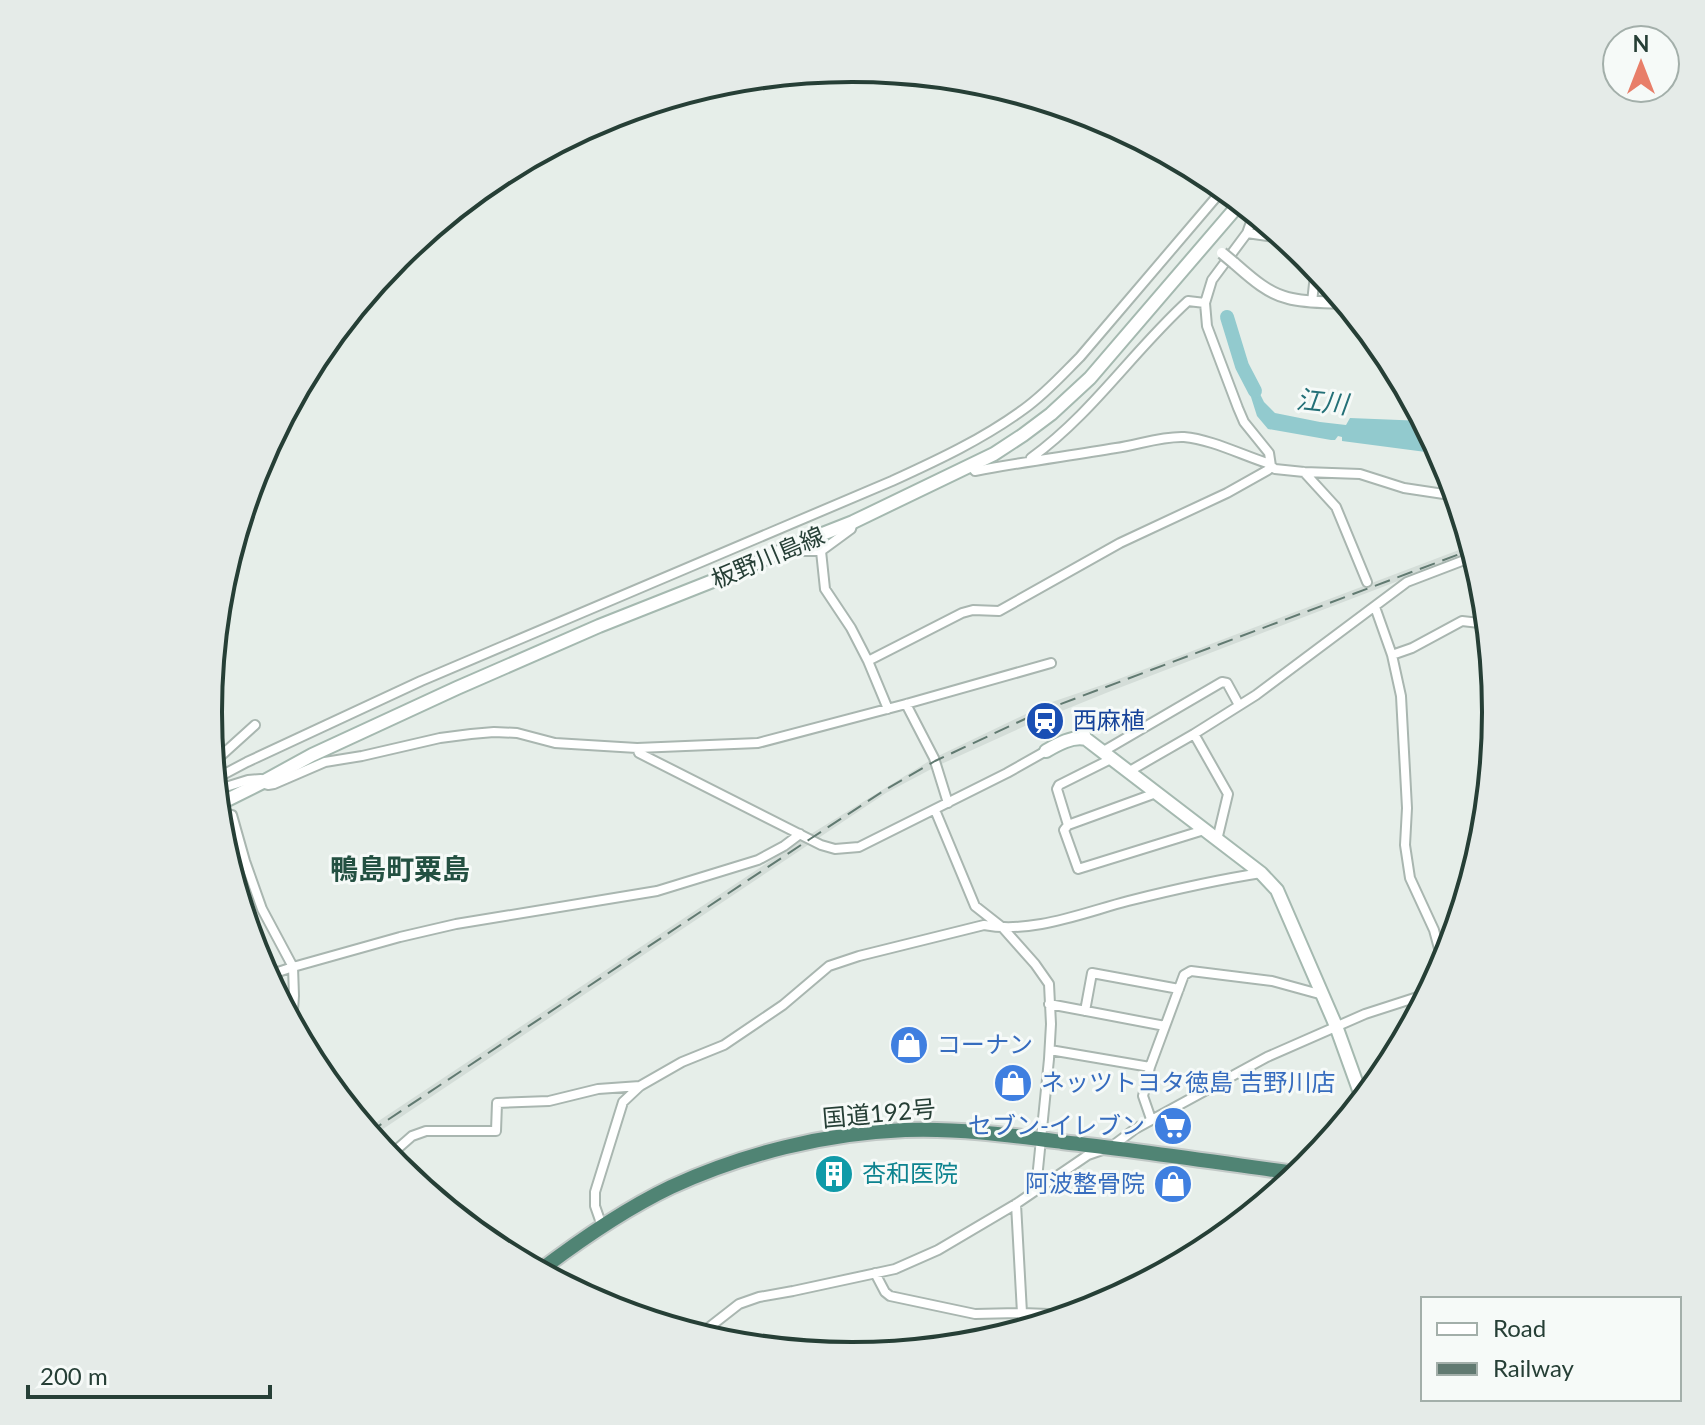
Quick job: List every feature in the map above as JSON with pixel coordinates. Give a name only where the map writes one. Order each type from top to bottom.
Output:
[{"type":"highway","name":"国道192号","points":[[548,1265],[602,1226],[670,1188],[713,1170],[778,1150],[871,1132],[973,1131],[1284,1171]]},
{"type":"main road","name":"板野川島線","points":[[228,800],[312,755],[457,688],[853,522],[971,466],[1023,435],[1090,378],[1234,211]]},
{"type":"main road","points":[[1046,751],[1061,743],[1086,739],[1261,873],[1277,890],[1336,1026],[1358,1088]]},
{"type":"street","points":[[225,774],[435,675],[892,481],[968,445],[1026,407],[1056,382],[1216,197]]},
{"type":"street","points":[[868,661],[962,613],[973,610],[999,611],[1120,543],[1227,493],[1268,470],[1271,466],[1269,453],[1244,422],[1238,408],[1207,326],[1205,303],[1212,280],[1247,233],[1250,224]]},
{"type":"street","points":[[1247,233],[1265,236]]},
{"type":"street","points":[[1208,242],[1271,291],[1291,299],[1332,303]]},
{"type":"street","points":[[1312,302],[1314,284]]},
{"type":"street","points":[[1027,461],[1086,412],[1188,301],[1205,303]]},
{"type":"street","points":[[971,466],[975,471],[1184,437],[1275,469],[1360,474],[1404,488],[1444,494]]},
{"type":"street","points":[[1304,472],[1336,507],[1367,582]]},
{"type":"street","points":[[783,550],[821,551],[851,529],[853,522]]},
{"type":"street","points":[[821,551],[825,589],[851,628],[888,709]]},
{"type":"street","points":[[1128,772],[1279,679],[1407,582],[1464,560]]},
{"type":"street","points":[[1375,607],[1392,655],[1401,696],[1407,808],[1405,845],[1410,878],[1438,946]]},
{"type":"street","points":[[1392,655],[1412,648],[1462,621],[1477,623]]},
{"type":"street","points":[[226,787],[248,780],[274,784],[325,762],[440,738],[494,732],[517,733],[555,743],[637,748],[758,743],[1051,663]]},
{"type":"street","points":[[1068,825],[1057,789],[1059,785],[1222,682],[1227,683],[1239,705]]},
{"type":"street","points":[[906,704],[934,758],[948,803]]},
{"type":"street","points":[[1081,717],[1086,739]]},
{"type":"street","points":[[223,754],[255,725]]},
{"type":"street","points":[[1194,734],[1228,794],[1217,840]]},
{"type":"street","points":[[637,748],[639,753],[800,834],[827,847],[843,849],[859,847],[1046,751]]},
{"type":"street","points":[[1156,793],[1068,825],[1064,830],[1078,869],[1204,830]]},
{"type":"street","points":[[935,810],[975,906],[1003,928],[1049,984],[1050,1050],[1036,1189]]},
{"type":"street","points":[[230,815],[258,897],[293,967],[293,1004]]},
{"type":"street","points":[[278,972],[456,924],[657,891],[758,860],[800,834]]},
{"type":"street","points":[[602,1226],[595,1206],[595,1192],[623,1102],[640,1086],[682,1062],[724,1045],[783,1005],[829,966],[984,925],[1003,928],[1033,926],[1219,879],[1261,873]]},
{"type":"street","points":[[1151,1119],[1143,1096],[1150,1067],[1184,975],[1191,971],[1272,981],[1323,995]]},
{"type":"street","points":[[1085,1011],[1092,973],[1179,989]]},
{"type":"street","points":[[710,1327],[739,1304],[759,1297],[895,1269],[938,1250],[1016,1204],[1088,1155],[1111,1147],[1151,1119],[1267,1057],[1365,1014],[1414,998]]},
{"type":"street","points":[[1049,1004],[1165,1026]]},
{"type":"street","points":[[1050,1050],[1150,1067]]},
{"type":"street","points":[[398,1148],[412,1136],[426,1131],[496,1131],[497,1103],[549,1101],[598,1089],[640,1086]]},
{"type":"street","points":[[1016,1204],[1022,1320]]},
{"type":"street","points":[[875,1273],[890,1296],[975,1314],[1043,1314]]},
{"type":"shaded area","points":[[1462,549],[1464,556],[1111,691],[1054,714],[1056,722],[1039,729],[1036,721],[937,766],[886,793],[381,1131],[374,1124],[806,837],[934,758],[1049,703]]},
{"type":"water","points":[[1251,376],[1264,402],[1275,413],[1346,425],[1350,418],[1411,420],[1426,452],[1342,441],[1342,437],[1338,436],[1331,440],[1268,429],[1257,416],[1245,378]]},
{"type":"waterway","name":"江川","points":[[1227,317],[1242,366],[1255,391]]},
{"type":"railway","points":[[377,1127],[810,839],[935,761],[1042,711],[1463,553]]},
{"type":"place","name":"西麻植","points":[[1045,721]]},
{"type":"place","name":"コーナン","points":[[909,1045]]},
{"type":"place","name":"ネッツトヨタ徳島 吉野川店","points":[[1013,1083]]},
{"type":"place","name":"セブン-イレブン","points":[[1173,1126]]},
{"type":"place","name":"杏和医院","points":[[834,1174]]},
{"type":"place","name":"阿波整骨院","points":[[1173,1184]]},
{"type":"district","name":"鴨島町粟島","points":[[400,869]]}]
